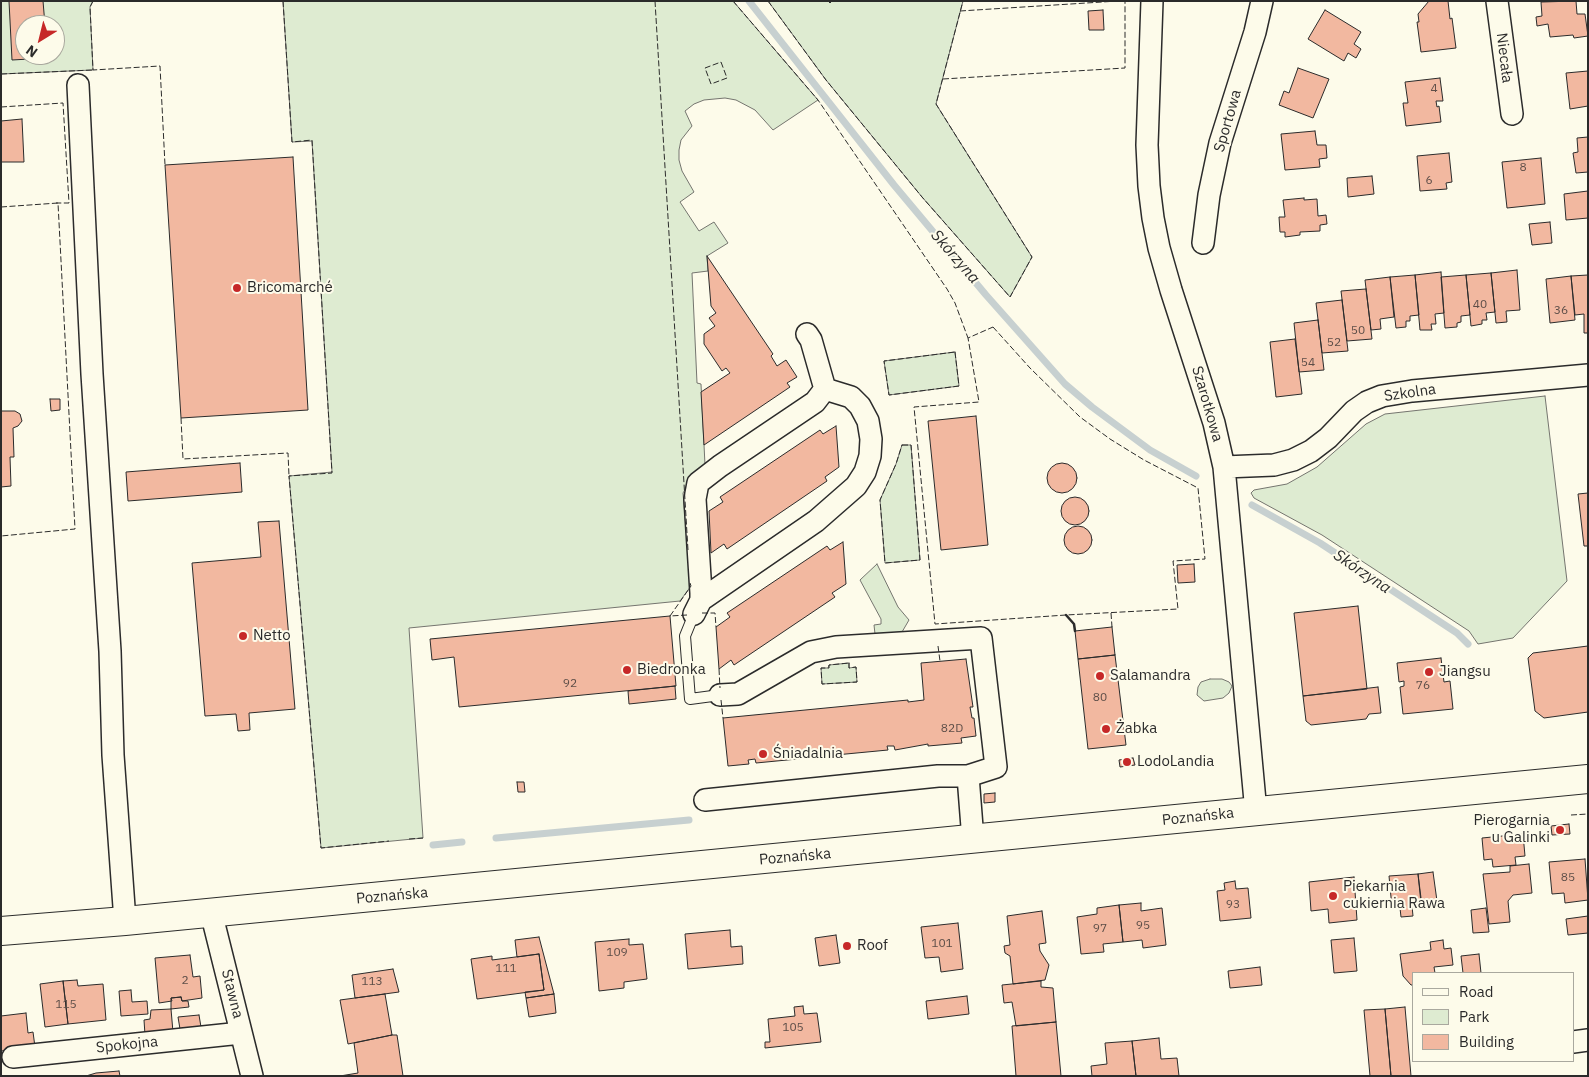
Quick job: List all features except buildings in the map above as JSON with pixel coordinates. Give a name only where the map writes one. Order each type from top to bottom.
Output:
[{"type":"street","name":"Szarotkowa","points":[[1152,1],[1147,145],[1153,218],[1166,273],[1214,423],[1224,467],[1256,812]]},
{"type":"street","name":"Sportowa","points":[[1203,243],[1209,195],[1220,143],[1255,32],[1262,1]]},
{"type":"street","name":"Niecała","points":[[1497,1],[1512,114]]},
{"type":"street","points":[[78,85],[92,374],[110,651],[113,756],[126,921]]},
{"type":"street","points":[[807,334],[811,340],[825,389]]},
{"type":"street","name":"Szkolna","points":[[1224,467],[1274,465],[1293,460],[1311,451],[1354,411],[1367,402],[1382,396],[1588,375]]},
{"type":"street","points":[[697,607],[816,521],[856,486],[865,472],[870,456],[871,439],[868,420],[860,406],[851,397],[825,389]]},
{"type":"street","points":[[697,607],[695,499],[698,484],[720,466],[815,402],[825,389]]},
{"type":"street","points":[[705,800],[938,776],[968,776],[996,767],[981,638],[836,647],[811,652],[738,694],[720,695]]},
{"type":"street","points":[[968,776],[973,840]]},
{"type":"street","name":"Poznańska","points":[[1,931],[126,921],[1588,780]]},
{"type":"street","name":"Stawna","points":[[211,912],[252,1076]]},
{"type":"street","name":"Spokojna","points":[[13,1057],[242,1034]]},
{"type":"street","points":[[1574,1042],[1588,1040]]},
{"type":"lane","points":[[697,607],[685,636],[690,699],[720,695]]},
{"type":"green space","points":[[1,1],[93,1],[90,7],[93,70],[1,74]]},
{"type":"green space","points":[[283,1],[733,1],[818,100],[773,130],[755,110],[736,100],[725,98],[704,100],[694,104],[685,111],[692,126],[681,140],[679,160],[682,171],[694,192],[680,202],[699,231],[714,222],[728,243],[707,256],[708,271],[692,273],[697,383],[701,384],[705,465],[683,493],[691,586],[680,601],[409,628],[423,838],[321,848],[289,476],[332,472],[312,141],[292,142]]},
{"type":"green space","points":[[768,1],[963,1],[936,104],[1032,257],[1010,297],[922,197],[826,80]]},
{"type":"green space","points":[[955,352],[959,386],[889,395],[884,361]]},
{"type":"green space","points":[[1545,396],[1567,581],[1513,638],[1478,644],[1469,631],[1322,535],[1254,498],[1251,493],[1254,490],[1287,484],[1317,467],[1366,424],[1385,414]]},
{"type":"green space","points":[[902,445],[911,445],[920,560],[885,563],[880,500]]},
{"type":"green space","points":[[877,564],[898,607],[909,620],[902,632],[875,634],[874,625],[881,624],[881,619],[860,580]]},
{"type":"green space","points":[[849,663],[849,668],[856,667],[857,682],[822,684],[821,668],[828,668],[829,665]]},
{"type":"green space","points":[[1210,679],[1222,679],[1229,682],[1232,686],[1229,693],[1223,698],[1204,701],[1197,695],[1198,687],[1201,682]]},
{"type":"waterway","name":"Skórzyna","points":[[749,1],[894,185],[986,295],[1065,384],[1092,407],[1150,450],[1196,476]]},
{"type":"waterway","name":"Skórzyna","points":[[1252,505],[1320,543],[1457,633],[1468,644]]},
{"type":"waterway","points":[[496,838],[689,820]]},
{"type":"waterway","points":[[433,845],[462,842]]},
{"type":"fence","points":[[93,1],[90,7],[93,70],[160,66],[165,165]]},
{"type":"fence","points":[[283,1],[292,142],[312,140],[332,473],[289,476],[321,848],[389,841]]},
{"type":"fence","points":[[655,1],[688,550]]},
{"type":"fence","points":[[733,1],[818,100],[947,289],[955,303],[968,338]]},
{"type":"fence","points":[[768,1],[826,80],[922,197],[1010,297],[1032,257],[936,104],[963,1]]},
{"type":"fence","points":[[828,1],[830,3],[832,1]]},
{"type":"fence","points":[[960,11],[1118,1]]},
{"type":"fence","points":[[943,79],[1125,68],[1125,1]]},
{"type":"fence","points":[[721,62],[727,78],[711,84],[705,68],[721,62]]},
{"type":"fence","points":[[1,74],[93,70]]},
{"type":"fence","points":[[1,107],[63,103],[69,203],[56,203]]},
{"type":"fence","points":[[1,207],[58,203],[75,529],[1,536]]},
{"type":"fence","points":[[993,327],[1030,368],[1080,417],[1110,439],[1144,460],[1198,488],[1205,559],[1173,561],[1178,609],[935,624],[914,407],[979,402],[968,338],[993,327]]},
{"type":"fence","points":[[955,352],[959,386],[889,395],[884,361],[955,352]]},
{"type":"fence","points":[[181,418],[183,459],[288,453],[289,476]]},
{"type":"fence","points":[[902,445],[911,445],[920,560],[885,563],[880,500],[902,445]]},
{"type":"fence","points":[[687,615],[670,616],[691,586],[690,583]]},
{"type":"fence","points":[[702,613],[715,613],[716,627]]},
{"type":"fence","points":[[1111,613],[1112,627]]},
{"type":"fence","points":[[938,646],[940,661]]},
{"type":"fence","points":[[849,663],[849,668],[856,667],[857,682],[822,684],[821,668],[829,668],[829,665],[849,663]]},
{"type":"fence","points":[[719,669],[720,688]]},
{"type":"fence","points":[[721,700],[723,718]]},
{"type":"fence","points":[[1571,815],[1588,814]]},
{"type":"fence","points":[[409,839],[423,838]]},
{"type":"wall","points":[[1066,615],[1074,624],[1075,631]]},
{"type":"place","name":"Bricomarché","points":[[237,288]]},
{"type":"place","name":"Netto","points":[[243,636]]},
{"type":"place","name":"Biedronka","points":[[627,670]]},
{"type":"place","name":"Jiangsu","points":[[1429,672]]},
{"type":"place","name":"Salamandra","points":[[1100,676]]},
{"type":"place","name":"Żabka","points":[[1106,729]]},
{"type":"place","name":"Śniadalnia","points":[[763,754]]},
{"type":"place","name":"LodoLandia","points":[[1127,762]]},
{"type":"place","name":"Pierogarnia u Galinki","points":[[1560,830]]},
{"type":"place","name":"Piekarnia cukiernia Rawa","points":[[1333,896]]},
{"type":"place","name":"Roof","points":[[847,946]]}]
